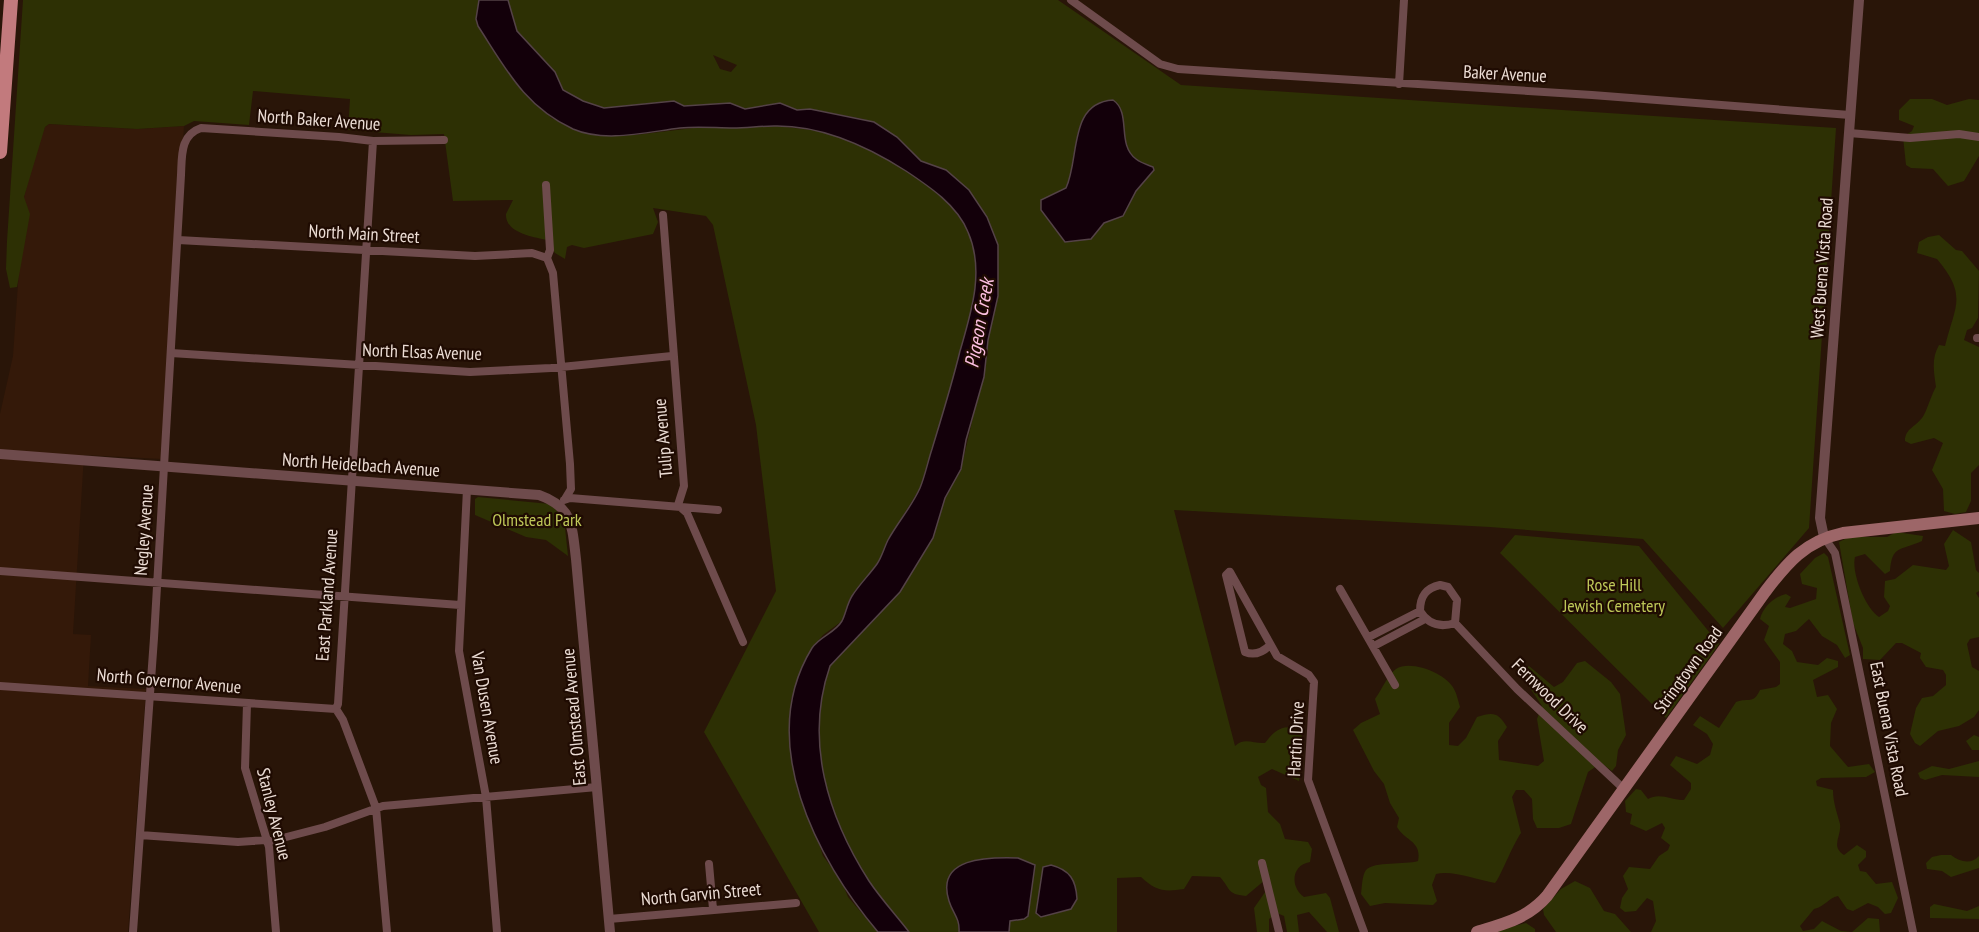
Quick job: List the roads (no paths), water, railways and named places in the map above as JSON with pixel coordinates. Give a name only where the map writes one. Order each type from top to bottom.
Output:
[{"type":"main road","points":[[0,152],[11,0]]},
{"type":"main road","name":"Stringtown Road","points":[[1477,932],[1512,921],[1536,908],[1625,790],[1777,576],[1809,544],[1824,537],[1979,518]]},
{"type":"street","name":"Baker Avenue","points":[[1071,0],[1160,64],[1178,69],[1592,95],[1850,116]]},
{"type":"street","points":[[1399,84],[1404,0]]},
{"type":"street","name":"West Buena Vista Road","points":[[1824,537],[1820,518],[1859,0]]},
{"type":"street","name":"North Baker Avenue","points":[[191,132],[201,128],[339,136],[373,141],[444,140]]},
{"type":"street","name":"Negley Avenue","points":[[133,932],[150,696],[183,147],[191,132]]},
{"type":"street","points":[[1849,133],[1910,138],[1959,134],[1979,137]]},
{"type":"street","name":"East Parkland Avenue","points":[[373,141],[336,709],[343,720],[376,808],[387,932]]},
{"type":"street","points":[[546,185],[550,250],[547,258],[553,273],[571,489],[562,501]]},
{"type":"street","name":"Tulip Avenue","points":[[663,215],[672,356],[684,486],[678,505]]},
{"type":"street","name":"North Main Street","points":[[178,240],[475,256],[532,253],[547,258]]},
{"type":"street","name":"North Elsas Avenue","points":[[171,353],[470,372],[672,356]]},
{"type":"street","name":"North Heidelbach Avenue","points":[[0,454],[539,495],[562,501],[678,505],[718,510]]},
{"type":"street","name":"Van Dusen Avenue","points":[[467,489],[459,651],[486,796],[497,932]]},
{"type":"street","name":"East Olmstead Avenue","points":[[562,501],[574,543],[610,932]]},
{"type":"street","points":[[678,505],[687,513],[743,642]]},
{"type":"street","name":"East Buena Vista Road","points":[[1824,537],[1835,553],[1913,932]]},
{"type":"street","points":[[0,571],[460,605]]},
{"type":"street","name":"Hartin Drive","points":[[1270,645],[1263,651],[1251,654],[1245,652],[1226,574],[1230,572],[1270,645],[1283,662],[1305,672],[1314,681],[1308,780],[1364,932]]},
{"type":"street","points":[[1432,587],[1448,587],[1457,600],[1455,623],[1447,626],[1425,619],[1420,611],[1420,601],[1424,592],[1432,587]]},
{"type":"street","points":[[1340,589],[1395,685]]},
{"type":"street","points":[[1369,637],[1420,611]]},
{"type":"street","points":[[1374,646],[1425,619]]},
{"type":"street","name":"Fernwood Drive","points":[[1455,623],[1526,697],[1625,790]]},
{"type":"street","name":"North Governor Avenue","points":[[0,686],[336,709]]},
{"type":"street","name":"Stanley Avenue","points":[[247,704],[245,768],[267,841],[276,932]]},
{"type":"street","points":[[140,835],[238,842],[267,841],[325,827],[376,808],[597,787]]},
{"type":"street","points":[[1263,863],[1279,932]]},
{"type":"street","points":[[709,864],[712,909]]},
{"type":"street","name":"North Garvin Street","points":[[609,919],[796,903]]},
{"type":"water","name":"Pigeon Creek","points":[[479,0],[508,0],[517,31],[555,72],[563,90],[583,101],[604,108],[674,101],[684,106],[730,103],[745,109],[780,103],[797,110],[810,109],[874,122],[897,137],[921,161],[946,170],[969,190],[987,217],[998,245],[998,296],[988,340],[984,377],[966,440],[961,469],[945,498],[933,538],[900,592],[830,666],[819,722],[824,778],[842,831],[869,881],[909,932],[878,932],[855,903],[834,870],[815,835],[800,798],[791,759],[790,721],[796,684],[812,648],[842,621],[852,596],[879,561],[888,540],[922,483],[972,307],[976,277],[973,247],[968,232],[950,205],[924,183],[876,153],[827,133],[774,126],[687,127],[612,136],[585,133],[573,129],[541,109],[507,71],[478,26],[476,19]]},
{"type":"water","points":[[1113,100],[1122,113],[1130,153],[1138,160],[1153,167],[1154,170],[1136,191],[1123,216],[1104,223],[1091,239],[1065,242],[1041,210],[1041,200],[1066,188],[1082,121],[1099,103]]},
{"type":"water","points":[[993,858],[1018,858],[1035,865],[1028,916],[1024,919],[1010,921],[1009,932],[959,932],[957,919],[949,901],[947,886],[950,876],[957,868],[967,863]]},
{"type":"water","points":[[1051,865],[1063,870],[1071,877],[1077,899],[1071,909],[1041,917],[1036,913],[1043,867]]},
{"type":"park label","name":"Olmstead Park","points":[[537,520]]},
{"type":"park label","name":"Rose Hill Jewish Cemetery","points":[[1614,595]]}]
